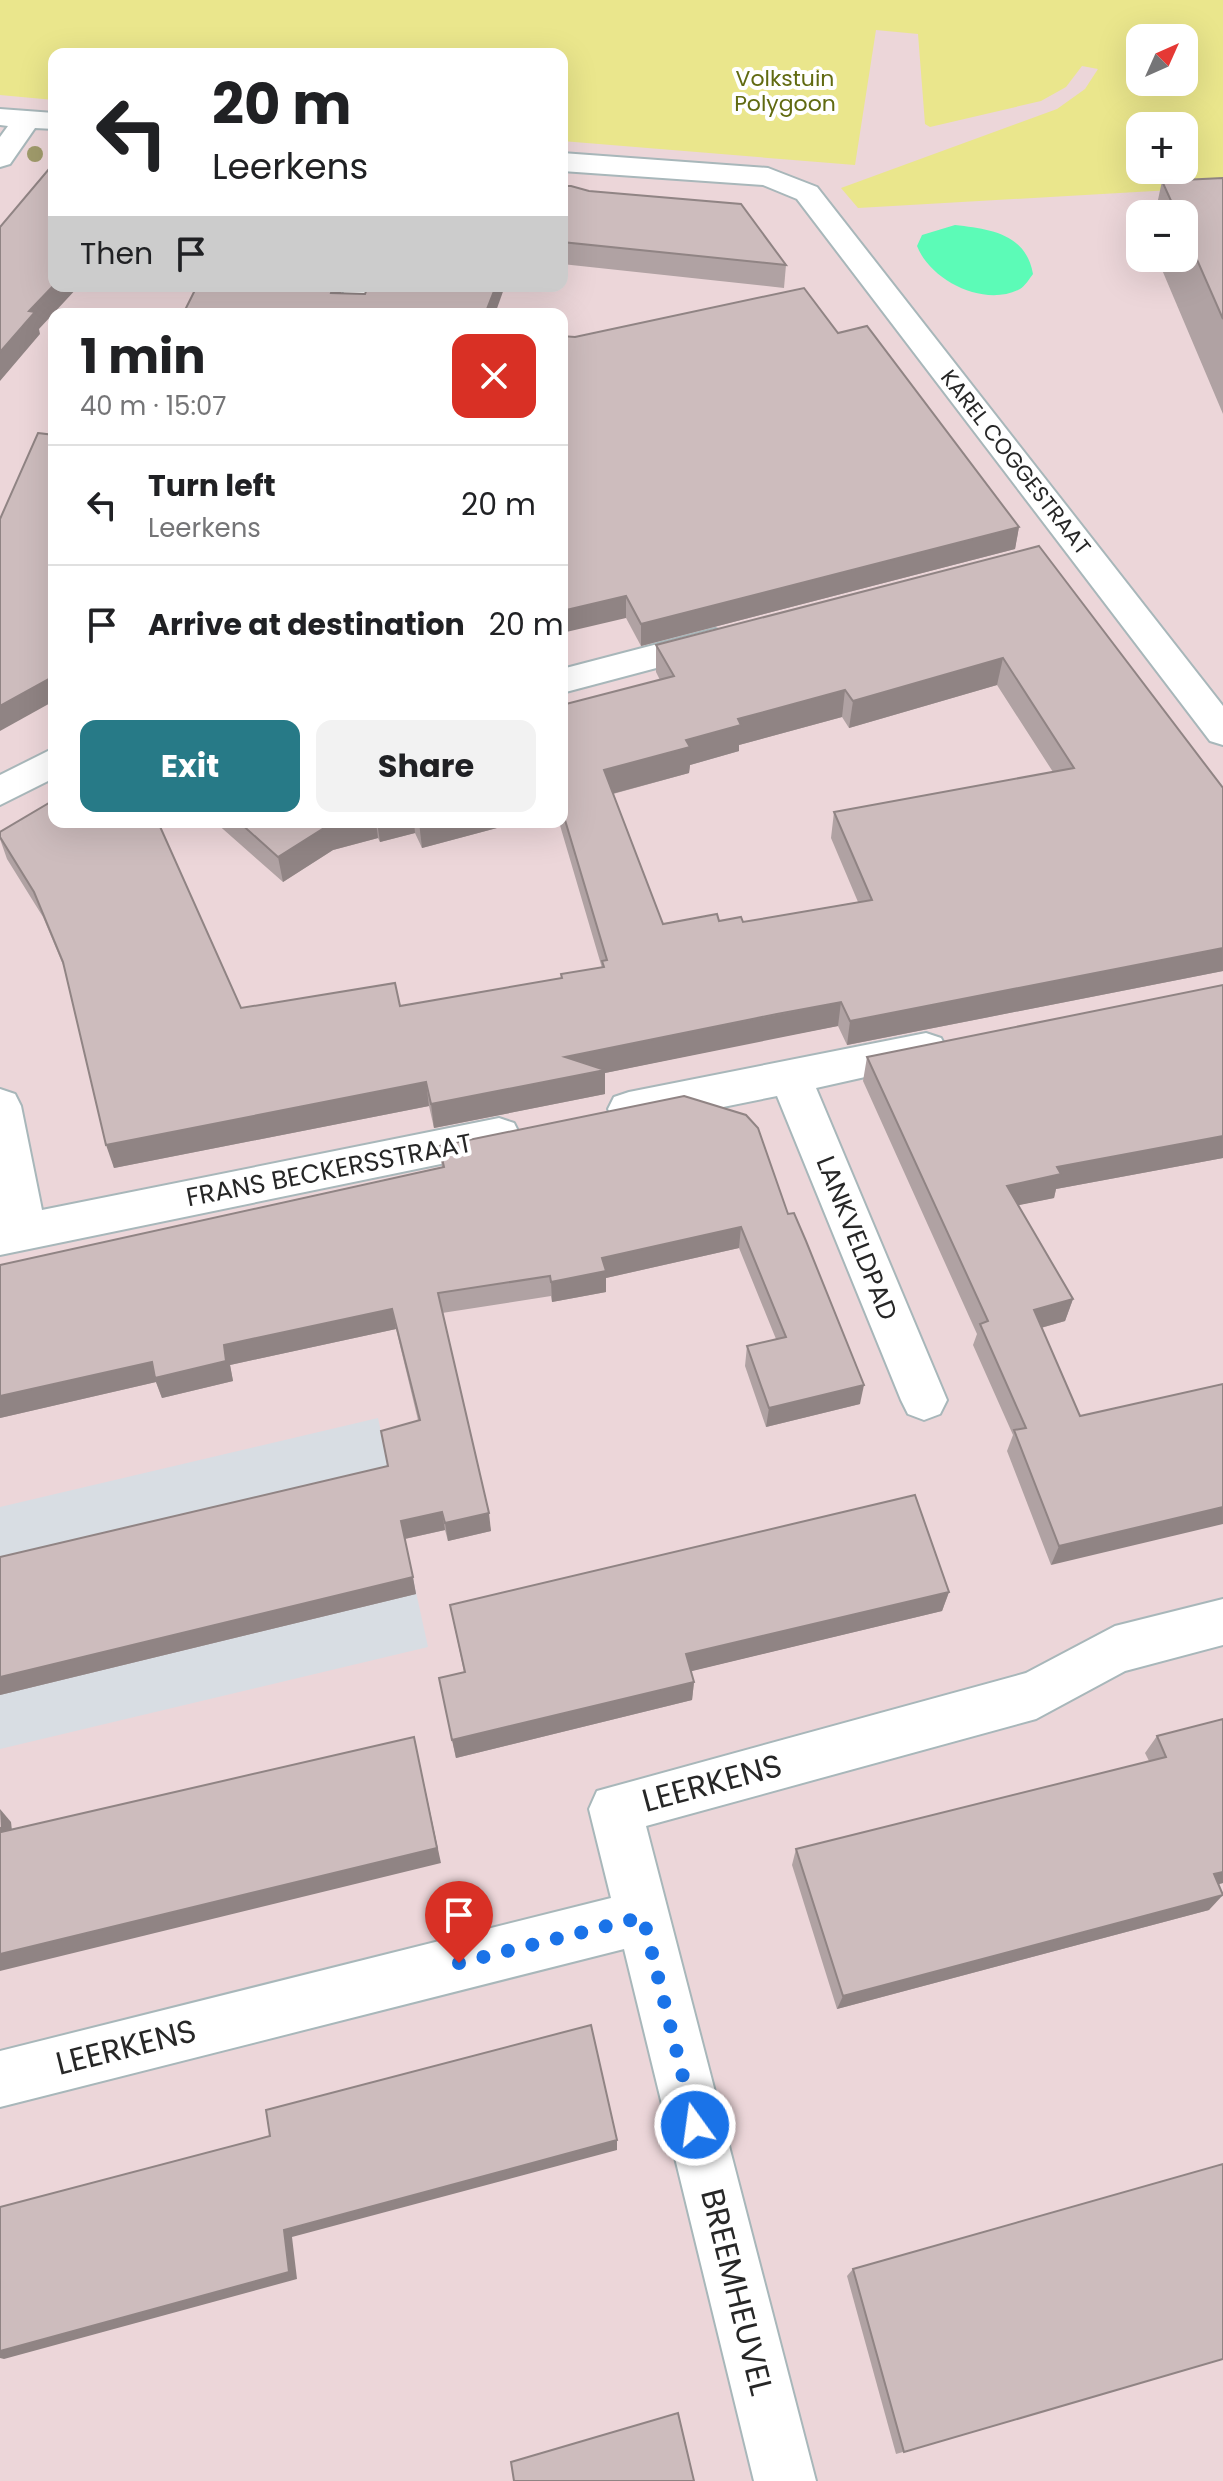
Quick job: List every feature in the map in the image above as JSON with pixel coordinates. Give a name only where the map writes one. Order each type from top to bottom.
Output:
[{"type":"street","points":[[0,158],[27,119]]},
{"type":"street","name":"KAREL COGGESTRAAT","points":[[568,162],[768,177],[807,193],[1066,550],[1223,732]]},
{"type":"street","points":[[568,679],[745,634]]},
{"type":"street","points":[[0,792],[48,764]]},
{"type":"street","points":[[587,1117],[960,1042]]},
{"type":"street","name":"LANKVELDPAD","points":[[790,1076],[924,1400]]},
{"type":"street","points":[[0,1106],[12,1234]]},
{"type":"street","name":"FRANS BECKERSSTRAAT","points":[[12,1234],[540,1127]]},
{"type":"street","name":"LEERKENS","points":[[0,2079],[643,1917],[615,1809],[1036,1695],[1115,1650],[1223,1622]]},
{"type":"street","name":"BREEMHEUVEL","points":[[643,1917],[785,2481]]},
{"type":"shaded area","points":[[955,225],[994,232],[1015,242],[1023,250],[1033,274],[1026,284],[1006,294],[991,295],[975,293],[946,280],[934,270],[917,246],[922,235]]},
{"type":"shaded area","points":[[378,1418],[428,1647],[0,1749],[0,1507]]},
{"type":"green space","name":"Volkstuin Polygoon","points":[[0,0],[1223,0],[1223,187],[858,208],[841,188],[1057,109],[1085,89],[1098,69],[1082,66],[1066,87],[1041,101],[930,127],[925,124],[918,34],[876,30],[855,165],[568,141],[568,48],[48,48],[48,99],[0,95]]},
{"type":"building","points":[[48,170],[48,291],[29,311],[35,312],[0,352],[0,227]]},
{"type":"building","points":[[1223,178],[1223,319],[1198,262],[1198,200],[1171,200],[1163,184],[1198,184],[1198,179]]},
{"type":"building","points":[[568,186],[589,191],[741,204],[786,265],[568,243]]},
{"type":"building","points":[[804,288],[838,333],[867,326],[1019,527],[641,624],[626,596],[568,610],[568,336]]},
{"type":"building","points":[[194,292],[494,292],[487,308],[186,308]]},
{"type":"building","points":[[38,433],[48,434],[48,679],[0,706],[0,519]]},
{"type":"building","points":[[1039,546],[1223,788],[1223,948],[850,1021],[841,1002],[777,1014],[565,1057],[605,1070],[431,1104],[426,1082],[106,1145],[63,962],[34,892],[0,837],[0,832],[48,804],[48,828],[161,828],[241,1008],[395,983],[400,1006],[562,978],[561,974],[604,967],[602,961],[607,960],[567,828],[568,703],[674,676],[656,645]],"holes":[[[1003,658],[1074,768],[834,812],[872,900],[743,922],[741,917],[719,921],[717,914],[663,924],[604,770],[690,747],[686,740],[741,725],[738,719],[845,690],[853,701]]]},
{"type":"building","points":[[246,828],[324,828],[278,857]]},
{"type":"building","points":[[1223,985],[1223,1136],[1057,1167],[1061,1174],[1007,1186],[1073,1299],[1034,1310],[1080,1416],[1223,1384],[1223,1507],[1059,1546],[1014,1430],[1026,1428],[980,1324],[988,1321],[867,1057]]},
{"type":"building","points":[[684,1096],[746,1115],[758,1128],[788,1214],[794,1213],[864,1385],[769,1408],[747,1346],[786,1337],[741,1227],[602,1258],[606,1271],[551,1282],[550,1276],[438,1293],[489,1513],[445,1523],[442,1512],[401,1521],[413,1577],[0,1677],[0,1557],[388,1466],[381,1431],[420,1420],[392,1309],[224,1345],[226,1361],[155,1378],[152,1362],[0,1396],[0,1265],[444,1167],[439,1146]]},
{"type":"building","points":[[915,1495],[949,1592],[686,1654],[694,1682],[452,1740],[439,1678],[465,1672],[450,1605]]},
{"type":"building","points":[[1223,1719],[1223,1872],[1214,1874],[1223,1895],[843,1996],[796,1849],[1166,1757],[1157,1736]]},
{"type":"building","points":[[414,1737],[437,1848],[0,1954],[0,1827],[1,1832]]},
{"type":"building","points":[[591,2025],[617,2140],[284,2230],[289,2272],[0,2351],[0,2207],[270,2136],[266,2110]]},
{"type":"building","points":[[1223,2164],[1223,2359],[904,2452],[853,2269]]},
{"type":"building","points":[[678,2413],[694,2481],[514,2481],[511,2462]]},
{"type":"route","points":[[459,1963],[643,1917],[695,2125]]}]
